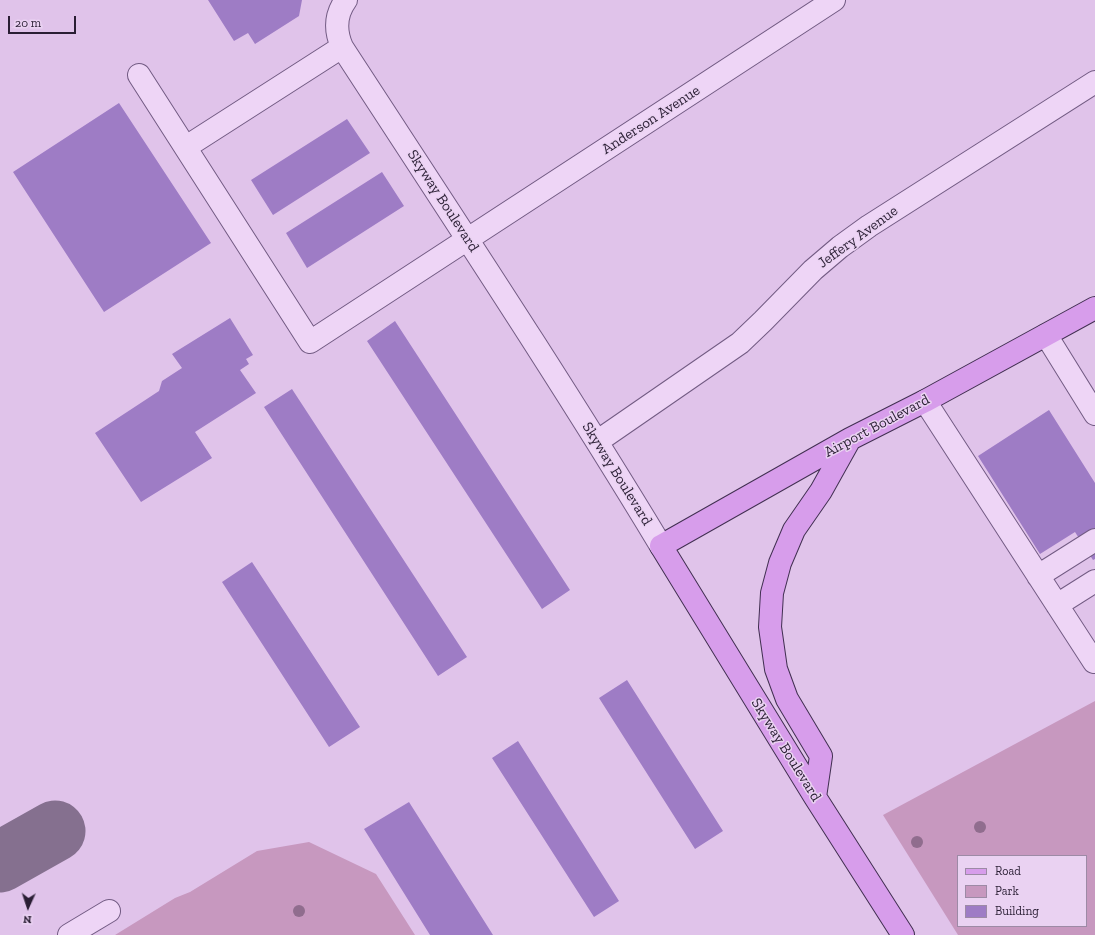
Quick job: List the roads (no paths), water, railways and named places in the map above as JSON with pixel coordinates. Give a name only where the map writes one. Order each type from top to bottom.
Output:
[{"type":"main road","name":"Airport Boulevard","points":[[661,546],[850,439],[925,401],[1095,308]]},
{"type":"main road","points":[[815,797],[821,756],[787,699],[776,669],[770,626],[772,594],[780,563],[794,530],[821,492],[850,439]]},
{"type":"main road","name":"Skyway Boulevard","points":[[661,546],[815,797],[903,935]]},
{"type":"street","name":"Anderson Avenue","points":[[186,147],[310,342],[834,0]]},
{"type":"street","name":"Skyway Boulevard","points":[[342,7],[337,30],[342,47],[598,441],[661,546]]},
{"type":"street","points":[[139,75],[186,147],[342,47]]},
{"type":"street","name":"Jeffery Avenue","points":[[598,441],[740,343],[813,270],[840,247],[876,222],[1095,82]]},
{"type":"street","points":[[1046,335],[1095,414]]},
{"type":"street","points":[[925,401],[1094,662],[1095,661]]},
{"type":"street","points":[[1038,576],[1095,540]]},
{"type":"street","points":[[1057,605],[1095,581]]},
{"type":"street","points":[[68,935],[108,911]]}]
